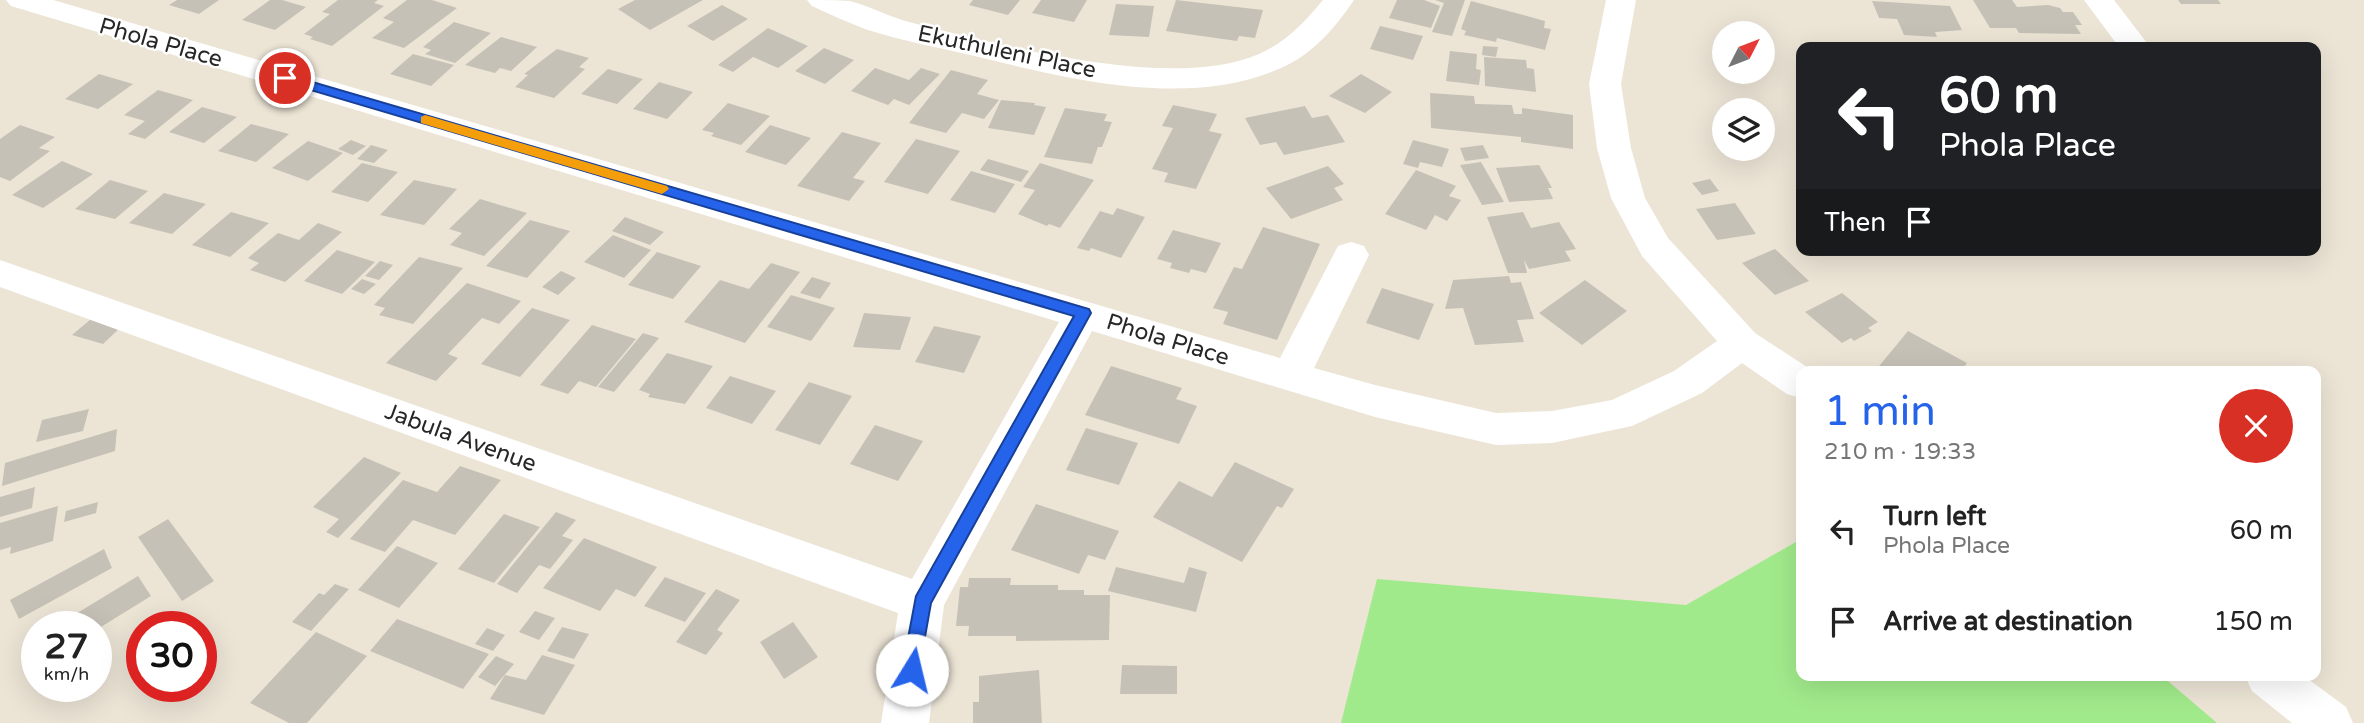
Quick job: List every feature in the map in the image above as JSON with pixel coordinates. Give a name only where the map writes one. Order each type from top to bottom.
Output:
[{"type":"street","name":"Phola Place","points":[[22,0],[1376,401],[1496,429],[1552,427],[1618,415],[1688,382],[1742,343]]},
{"type":"street","name":"Ekuthuleni Place","points":[[822,0],[875,22],[1040,62],[1155,79],[1202,78],[1247,69],[1291,51],[1330,16],[1339,0]]},
{"type":"street","points":[[1621,0],[1605,84],[1614,148],[1628,198],[1655,247],[1742,343],[1796,380]]},
{"type":"street","points":[[2099,0],[2131,42]]},
{"type":"street","points":[[1291,375],[1351,255]]},
{"type":"street","name":"Jabula Avenue","points":[[0,273],[922,602]]},
{"type":"street","points":[[905,723],[922,602],[1083,313]]},
{"type":"street","points":[[2274,681],[2329,723]]},
{"type":"green space","points":[[1796,542],[1796,681],[2168,681],[2217,723],[1341,723],[1377,579],[1686,605]]},
{"type":"building","points":[[177,0],[219,0],[199,14],[169,5]]},
{"type":"building","points":[[270,0],[282,0],[306,7],[275,30],[242,20]]},
{"type":"building","points":[[338,0],[378,0],[374,3],[384,6],[332,46],[310,39],[313,37],[304,34],[330,14],[322,12]]},
{"type":"building","points":[[407,0],[432,0],[457,8],[404,48],[372,38],[394,22],[383,18]]},
{"type":"building","points":[[635,0],[703,0],[650,30],[618,9]]},
{"type":"building","points":[[973,0],[1020,0],[1008,15],[969,5]]},
{"type":"building","points":[[1041,0],[1087,0],[1074,22],[1032,13]]},
{"type":"building","points":[[1176,0],[1263,10],[1255,38],[1239,36],[1237,41],[1166,31]]},
{"type":"building","points":[[1397,0],[1424,0],[1440,6],[1431,28],[1389,18]]},
{"type":"building","points":[[1435,0],[1465,0],[1452,36],[1432,32],[1444,3]]},
{"type":"building","points":[[1973,0],[2012,0],[2017,7],[2048,5],[2060,8],[2063,12],[2073,12],[2082,25],[2075,25],[2081,34],[2019,33],[2016,28],[1990,28]]},
{"type":"building","points":[[2178,0],[2218,0],[2221,4],[2181,4]]},
{"type":"building","points":[[1471,1],[1545,21],[1544,28],[1551,29],[1545,50],[1497,38],[1496,42],[1464,35],[1466,31],[1461,29]]},
{"type":"building","points":[[1872,1],[1950,6],[1962,30],[1935,32],[1937,37],[1904,35],[1897,19],[1879,18]]},
{"type":"building","points":[[1116,4],[1154,6],[1149,37],[1109,35]]},
{"type":"building","points":[[722,5],[748,19],[713,41],[687,26]]},
{"type":"building","points":[[454,22],[491,33],[455,63],[425,54],[431,50],[423,47]]},
{"type":"building","points":[[1380,26],[1423,36],[1413,60],[1370,49]]},
{"type":"building","points":[[768,28],[808,46],[778,68],[753,57],[733,72],[718,65]]},
{"type":"building","points":[[501,37],[537,47],[511,71],[500,68],[495,73],[465,65]]},
{"type":"building","points":[[1483,46],[1498,47],[1496,57],[1482,55]]},
{"type":"building","points":[[824,48],[854,60],[825,84],[795,71]]},
{"type":"building","points":[[557,49],[589,58],[579,67],[585,69],[554,98],[515,87],[528,75],[524,74]]},
{"type":"building","points":[[1450,51],[1477,54],[1476,69],[1481,70],[1479,85],[1446,81]]},
{"type":"building","points":[[413,54],[454,65],[431,86],[390,74]]},
{"type":"building","points":[[1484,57],[1526,60],[1527,68],[1534,69],[1536,92],[1485,86]]},
{"type":"building","points":[[875,68],[909,80],[921,68],[940,74],[909,105],[894,99],[888,105],[851,91]]},
{"type":"building","points":[[608,69],[643,79],[617,104],[581,94]]},
{"type":"building","points":[[951,70],[988,80],[977,94],[999,100],[984,119],[962,113],[946,133],[909,123]]},
{"type":"building","points":[[99,74],[133,84],[98,109],[65,99]]},
{"type":"building","points":[[1361,74],[1392,92],[1365,113],[1329,96]]},
{"type":"building","points":[[659,82],[693,92],[667,119],[633,109]]},
{"type":"building","points":[[158,90],[193,100],[145,139],[128,134],[145,121],[124,115]]},
{"type":"building","points":[[1430,93],[1474,96],[1475,104],[1512,105],[1514,114],[1522,114],[1522,108],[1573,115],[1573,149],[1521,142],[1521,137],[1431,128]]},
{"type":"building","points":[[1001,100],[1035,103],[1034,105],[1046,107],[1034,135],[988,128]]},
{"type":"building","points":[[728,103],[770,116],[741,145],[711,136],[714,133],[702,130]]},
{"type":"building","points":[[1173,105],[1217,114],[1209,131],[1222,134],[1196,189],[1164,182],[1168,173],[1152,169],[1173,128],[1162,126]]},
{"type":"building","points":[[1305,106],[1312,118],[1328,115],[1345,142],[1284,155],[1276,142],[1260,145],[1245,118]]},
{"type":"building","points":[[202,107],[237,117],[204,143],[169,132]]},
{"type":"building","points":[[1065,108],[1107,114],[1104,121],[1112,122],[1092,164],[1044,157]]},
{"type":"building","points":[[251,124],[289,134],[256,162],[218,151]]},
{"type":"building","points":[[20,125],[55,137],[39,148],[50,151],[10,181],[0,177],[0,139]]},
{"type":"building","points":[[770,125],[811,138],[786,165],[745,152]]},
{"type":"building","points":[[842,132],[881,143],[853,178],[865,181],[849,201],[797,186]]},
{"type":"building","points":[[916,139],[960,151],[928,194],[884,182]]},
{"type":"building","points":[[351,140],[366,146],[353,155],[338,149]]},
{"type":"building","points":[[1413,140],[1449,149],[1442,167],[1420,162],[1418,168],[1403,164]]},
{"type":"building","points":[[308,141],[343,153],[308,181],[272,168]]},
{"type":"building","points":[[371,145],[388,150],[374,163],[357,159]]},
{"type":"building","points":[[1483,145],[1489,158],[1465,161],[1460,148]]},
{"type":"building","points":[[988,159],[1029,171],[1021,182],[980,170]]},
{"type":"building","points":[[62,161],[93,174],[43,208],[12,195]]},
{"type":"building","points":[[1481,162],[1504,202],[1482,205],[1460,165]]},
{"type":"building","points":[[362,163],[398,172],[368,202],[331,192]]},
{"type":"building","points":[[1040,163],[1094,180],[1060,228],[1049,224],[1047,226],[1018,214],[1035,190],[1023,187]]},
{"type":"building","points":[[1539,165],[1552,188],[1548,188],[1553,199],[1509,202],[1496,168]]},
{"type":"building","points":[[1328,166],[1344,184],[1334,188],[1343,200],[1291,219],[1266,188]]},
{"type":"building","points":[[1416,170],[1456,186],[1449,196],[1461,200],[1447,221],[1435,215],[1426,230],[1385,214]]},
{"type":"building","points":[[971,171],[1015,184],[995,213],[950,200]]},
{"type":"building","points":[[1710,179],[1719,191],[1702,195],[1692,183]]},
{"type":"building","points":[[110,180],[148,191],[115,219],[75,209]]},
{"type":"building","points":[[414,180],[457,189],[424,225],[380,215]]},
{"type":"building","points":[[164,193],[206,204],[172,234],[129,223]]},
{"type":"building","points":[[480,199],[527,213],[484,256],[450,245],[462,233],[449,229]]},
{"type":"building","points":[[1735,203],[1756,234],[1717,240],[1696,209]]},
{"type":"building","points":[[1117,208],[1145,217],[1121,258],[1091,248],[1089,251],[1077,248],[1100,211],[1113,215]]},
{"type":"building","points":[[231,212],[269,223],[230,257],[192,245]]},
{"type":"building","points":[[1523,212],[1531,228],[1559,222],[1576,249],[1565,251],[1571,261],[1529,269],[1524,260],[1527,273],[1508,273],[1487,217]]},
{"type":"building","points":[[625,217],[664,232],[650,245],[612,231]]},
{"type":"building","points":[[530,220],[570,231],[527,278],[486,266]]},
{"type":"building","points":[[318,223],[342,232],[285,282],[250,270],[259,263],[248,258],[278,233],[299,240]]},
{"type":"building","points":[[1263,227],[1320,244],[1277,340],[1223,324],[1228,312],[1213,308],[1234,267],[1242,269]]},
{"type":"building","points":[[1173,230],[1221,243],[1206,273],[1191,269],[1189,273],[1170,268],[1172,263],[1157,259]]},
{"type":"building","points":[[613,235],[651,250],[624,278],[584,262]]},
{"type":"building","points":[[1775,249],[1809,281],[1775,295],[1742,263]]},
{"type":"building","points":[[337,250],[375,262],[342,294],[304,281]]},
{"type":"building","points":[[657,252],[701,266],[673,299],[628,285]]},
{"type":"building","points":[[419,257],[463,268],[413,324],[379,315],[385,308],[374,305]]},
{"type":"building","points":[[380,261],[393,265],[379,280],[365,276]]},
{"type":"building","points":[[771,263],[800,272],[745,343],[684,322],[720,280],[749,289]]},
{"type":"building","points":[[561,271],[576,278],[558,295],[542,287]]},
{"type":"building","points":[[1509,276],[1511,283],[1521,282],[1534,319],[1517,320],[1524,342],[1475,345],[1463,308],[1445,309],[1453,280]]},
{"type":"building","points":[[812,277],[831,283],[820,299],[800,293]]},
{"type":"building","points":[[362,279],[376,284],[364,294],[351,289]]},
{"type":"building","points":[[1585,280],[1627,311],[1582,345],[1539,313]]},
{"type":"building","points":[[467,283],[521,301],[499,324],[482,318],[448,354],[458,358],[436,381],[386,363]]},
{"type":"building","points":[[1382,288],[1434,304],[1419,340],[1366,323]]},
{"type":"building","points":[[1842,293],[1878,322],[1868,328],[1872,331],[1854,341],[1851,338],[1842,343],[1805,312]]},
{"type":"building","points":[[791,295],[835,308],[811,341],[767,327]]},
{"type":"building","points":[[532,308],[570,320],[520,377],[481,364]]},
{"type":"building","points":[[864,313],[911,317],[900,350],[853,347]]},
{"type":"building","points":[[91,319],[121,327],[103,344],[72,335]]},
{"type":"building","points":[[592,325],[636,339],[596,387],[579,381],[568,394],[540,385]]},
{"type":"building","points":[[934,326],[981,336],[964,373],[915,362]]},
{"type":"building","points":[[1908,331],[1967,363],[1965,366],[1879,366]]},
{"type":"building","points":[[643,333],[659,338],[614,392],[598,387]]},
{"type":"building","points":[[667,353],[713,366],[685,404],[648,397],[650,394],[639,390]]},
{"type":"building","points":[[1111,366],[1182,388],[1176,399],[1197,406],[1179,444],[1085,415]]},
{"type":"building","points":[[730,376],[776,391],[752,424],[706,408]]},
{"type":"building","points":[[809,382],[852,396],[820,445],[775,430]]},
{"type":"building","points":[[89,409],[83,431],[36,442],[42,420]]},
{"type":"building","points":[[875,425],[923,441],[898,481],[850,464]]},
{"type":"building","points":[[1086,428],[1138,443],[1119,485],[1066,470]]},
{"type":"building","points":[[117,429],[115,451],[2,486],[5,463]]},
{"type":"building","points":[[364,457],[401,473],[338,538],[326,532],[339,519],[313,507]]},
{"type":"building","points":[[1235,462],[1294,489],[1282,508],[1277,506],[1242,562],[1153,517],[1179,481],[1212,497]]},
{"type":"building","points":[[460,466],[501,480],[455,535],[413,520],[385,552],[350,539],[403,480],[437,492]]},
{"type":"building","points":[[35,487],[32,508],[0,517],[0,497]]},
{"type":"building","points":[[98,502],[96,513],[64,522],[66,511]]},
{"type":"building","points":[[1036,504],[1119,531],[1105,560],[1088,555],[1079,574],[1011,550]]},
{"type":"building","points":[[58,506],[53,541],[10,554],[11,547],[0,550],[0,523]]},
{"type":"building","points":[[556,512],[576,520],[562,536],[573,540],[550,569],[539,565],[517,593],[497,584]]},
{"type":"building","points":[[504,514],[540,527],[494,583],[458,569]]},
{"type":"building","points":[[168,519],[214,581],[182,601],[138,537]]},
{"type":"building","points":[[584,538],[657,567],[635,597],[616,589],[600,611],[543,588]]},
{"type":"building","points":[[397,546],[438,563],[399,608],[358,590]]},
{"type":"building","points":[[104,549],[112,568],[34,611],[21,611],[19,619],[10,600]]},
{"type":"building","points":[[1116,567],[1184,583],[1189,567],[1207,572],[1196,612],[1108,591]]},
{"type":"building","points":[[138,576],[151,596],[112,620],[112,611],[81,611]]},
{"type":"building","points":[[665,577],[706,593],[685,622],[644,606]]},
{"type":"building","points":[[969,578],[1011,578],[1010,585],[1058,585],[1058,590],[1084,590],[1084,595],[1110,595],[1109,640],[1016,641],[1016,636],[968,636],[969,626],[956,626],[960,587],[968,587]]},
{"type":"building","points":[[335,584],[349,589],[311,631],[292,622],[319,593],[324,595]]},
{"type":"building","points":[[716,589],[740,600],[717,630],[723,633],[706,655],[676,642]]},
{"type":"building","points":[[535,611],[555,618],[539,640],[519,632]]},
{"type":"building","points":[[397,619],[489,654],[463,689],[370,651]]},
{"type":"building","points":[[793,622],[818,657],[784,679],[760,642]]},
{"type":"building","points":[[562,627],[589,634],[574,659],[547,651]]},
{"type":"building","points":[[487,628],[505,635],[493,651],[475,644]]},
{"type":"building","points":[[316,632],[367,656],[307,723],[289,723],[250,703]]},
{"type":"building","points":[[542,655],[575,665],[544,715],[490,699],[505,675],[526,680]]},
{"type":"building","points":[[496,656],[514,664],[495,686],[478,677]]},
{"type":"building","points":[[1122,665],[1177,666],[1177,694],[1120,694]]},
{"type":"building","points":[[1039,670],[1042,723],[973,723],[973,702],[979,702],[979,676]]},
{"type":"slow traffic","points":[[425,120],[662,189]]},
{"type":"route","points":[[285,78],[1083,313],[922,602],[912,670]]}]
